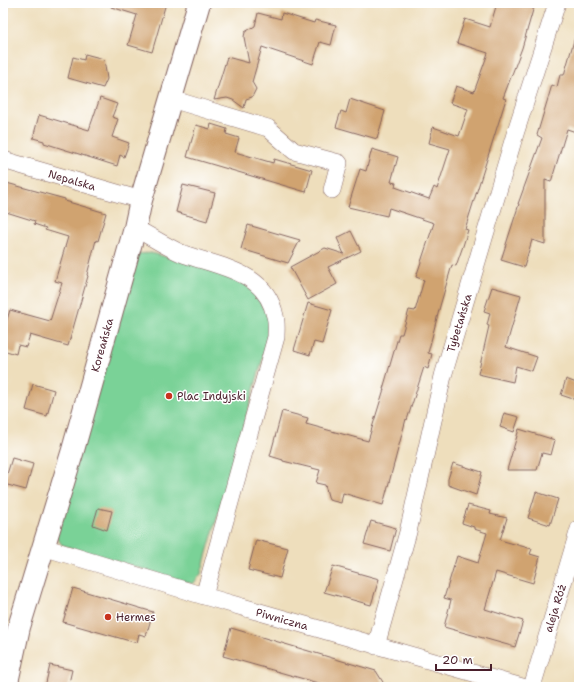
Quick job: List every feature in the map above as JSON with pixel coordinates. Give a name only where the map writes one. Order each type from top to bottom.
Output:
[{"type":"street","name":"Koreańska","points":[[6,687],[19,627],[73,450],[135,228],[141,200],[199,3]]},
{"type":"street","name":"Tybetańska","points":[[376,646],[408,532],[443,376],[515,134],[557,3]]},
{"type":"street","points":[[171,99],[268,128],[294,151],[339,163],[332,190]]},
{"type":"street","name":"Nepalska","points":[[3,160],[141,200]]},
{"type":"street","points":[[135,228],[181,252],[232,269],[252,279],[263,290],[276,316],[276,337],[204,596]]},
{"type":"street","name":"aleja Róż","points":[[532,687],[579,529]]},
{"type":"street","name":"Piwniczna","points":[[43,547],[204,596],[522,687]]},
{"type":"green space","name":"Plac Indyjski","points":[[151,253],[191,263],[243,281],[258,297],[269,320],[267,342],[263,358],[201,574],[193,584],[62,545],[55,535],[136,254]]},
{"type":"building","points":[[111,3],[166,3],[152,52],[128,45],[137,15],[111,7]]},
{"type":"building","points":[[497,3],[535,3],[522,48],[503,98],[506,99],[465,229],[468,230],[463,246],[456,266],[452,265],[440,306],[428,353],[432,354],[428,369],[424,367],[407,420],[406,419],[383,505],[343,493],[341,503],[329,500],[325,485],[316,483],[320,470],[283,461],[270,456],[282,411],[308,418],[306,424],[368,441],[399,334],[402,334],[409,310],[415,311],[424,280],[416,277],[434,223],[389,208],[387,216],[348,207],[360,169],[366,171],[372,149],[398,157],[391,182],[396,183],[395,187],[429,199],[434,187],[437,189],[450,149],[429,143],[433,127],[459,136],[468,109],[450,103],[456,86],[474,92],[488,53],[457,43],[465,19],[490,27]]},
{"type":"building","points":[[258,13],[281,19],[282,13],[314,23],[315,20],[336,25],[331,45],[320,42],[313,64],[262,47],[252,82],[256,89],[252,97],[246,99],[244,108],[233,100],[227,98],[214,100],[227,57],[249,63],[244,37],[245,32],[255,26]]},
{"type":"building","points":[[575,37],[579,37],[579,133],[567,129],[551,182],[545,180],[545,244],[532,240],[524,267],[501,260],[518,204],[542,138],[537,135],[552,85],[557,87],[560,75],[564,75]]},
{"type":"building","points":[[85,54],[104,59],[107,79],[103,88],[68,78],[73,57],[84,60]]},
{"type":"building","points":[[100,98],[117,104],[112,117],[118,119],[112,137],[129,143],[124,157],[120,155],[117,166],[44,143],[44,141],[33,138],[39,115],[89,130]]},
{"type":"building","points":[[350,99],[385,111],[377,139],[336,127],[341,111],[346,113]]},
{"type":"building","points":[[211,124],[227,129],[226,134],[239,138],[235,152],[273,163],[274,159],[312,170],[306,192],[187,157],[196,125],[210,129]]},
{"type":"building","points":[[3,182],[65,199],[65,201],[106,213],[98,241],[96,240],[88,276],[68,346],[30,335],[26,347],[18,345],[16,354],[3,350],[3,332],[10,310],[50,321],[62,283],[55,281],[68,237],[45,230],[46,228],[34,224],[35,221],[3,211]]},
{"type":"building","points":[[183,185],[215,193],[207,221],[176,212]]},
{"type":"building","points":[[248,225],[300,240],[288,263],[241,249]]},
{"type":"building","points":[[351,231],[361,251],[328,267],[337,284],[308,300],[290,267],[325,248],[344,254],[337,238]]},
{"type":"building","points":[[492,287],[521,295],[506,347],[537,357],[532,371],[516,366],[513,382],[478,374],[489,326],[487,325],[490,313],[484,311]]},
{"type":"building","points":[[308,303],[332,310],[322,344],[314,342],[310,355],[294,350]]},
{"type":"building","points":[[566,379],[579,384],[579,401],[561,395]]},
{"type":"building","points":[[33,384],[54,390],[47,416],[26,410]]},
{"type":"building","points":[[504,413],[519,417],[514,432],[500,427]]},
{"type":"building","points":[[519,429],[555,440],[551,455],[542,453],[537,470],[507,470]]},
{"type":"building","points":[[12,458],[33,464],[26,490],[4,484]]},
{"type":"building","points":[[453,463],[482,472],[476,495],[448,485],[448,479]]},
{"type":"building","points":[[536,492],[558,499],[550,525],[528,518]]},
{"type":"building","points":[[468,505],[491,511],[490,514],[507,518],[500,540],[532,549],[530,554],[540,557],[533,583],[496,572],[485,609],[523,621],[515,647],[444,627],[451,600],[444,598],[457,556],[478,563],[487,533],[462,523]]},
{"type":"building","points":[[98,508],[112,511],[107,530],[93,525]]},
{"type":"building","points":[[371,521],[396,528],[390,551],[364,544]]},
{"type":"building","points":[[256,540],[288,548],[280,578],[248,570]]},
{"type":"building","points":[[333,566],[379,579],[371,605],[324,592]]},
{"type":"building","name":"Hermes","points":[[73,588],[153,612],[146,636],[139,634],[137,643],[63,622]]},
{"type":"building","points":[[231,628],[376,671],[386,687],[332,687],[223,656]]},
{"type":"building","points":[[50,665],[72,670],[68,687],[45,687]]},
{"type":"place","name":"Plac Indyjski","points":[[169,396]]},
{"type":"place","name":"Hermes","points":[[108,617]]}]
